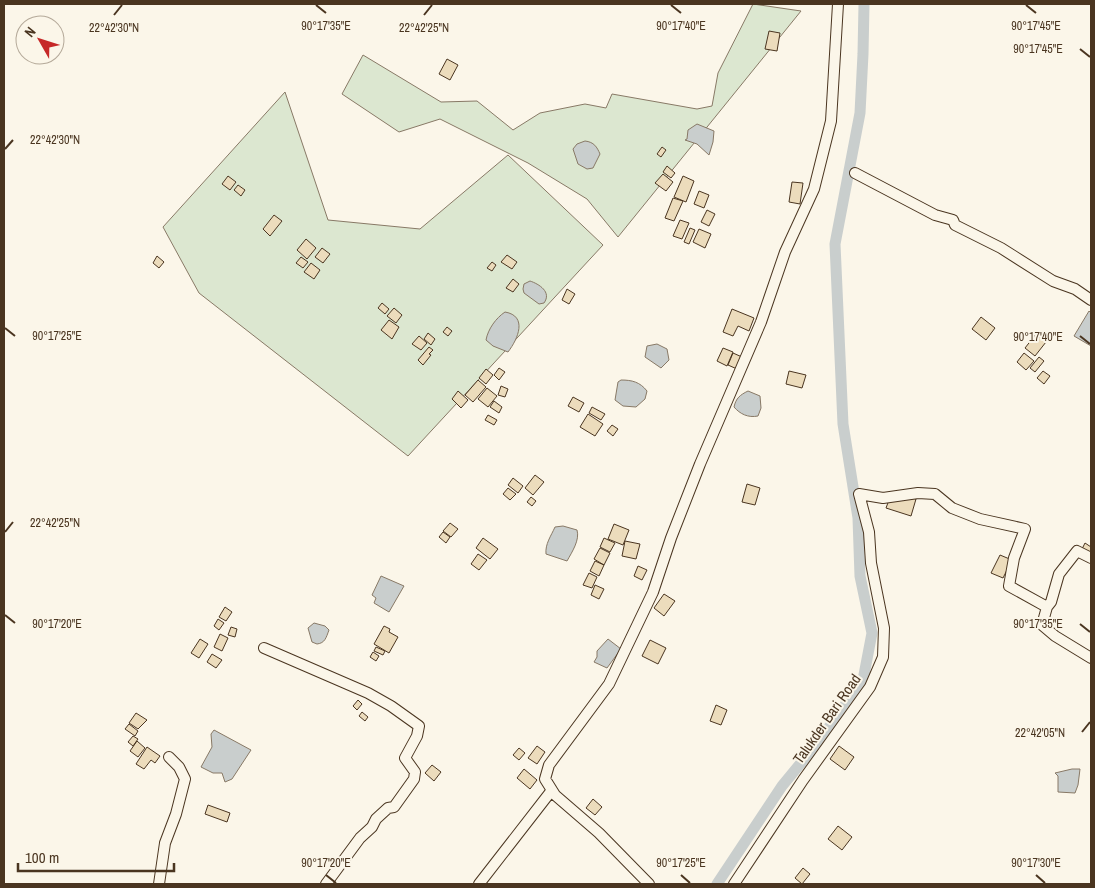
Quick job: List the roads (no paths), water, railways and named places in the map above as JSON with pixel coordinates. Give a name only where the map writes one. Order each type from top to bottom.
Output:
[{"type":"street","points":[[649,884],[598,833],[555,796],[545,779],[549,766],[609,684],[653,592],[671,538],[700,464],[760,322],[785,252],[814,189],[831,121],[838,4]]},
{"type":"street","points":[[855,173],[935,215],[952,220],[955,225],[1001,248],[1053,281],[1075,289],[1091,300]]},
{"type":"street","name":"Talukder Bari Road","points":[[734,884],[803,780],[870,687],[883,657],[884,628],[871,563],[869,532],[859,494],[883,498],[918,493],[935,494],[952,508],[973,517],[1025,528],[1014,558],[1009,586],[1048,607]]},
{"type":"street","points":[[1091,558],[1077,551],[1059,574],[1042,625],[1055,636],[1091,658]]},
{"type":"street","points":[[264,648],[368,693],[419,726],[418,736],[405,758],[416,772],[414,780],[394,807],[382,812],[372,827],[360,838],[326,884]]},
{"type":"street","points":[[159,884],[165,842],[176,814],[185,779],[179,767],[168,757]]},
{"type":"street","points":[[479,884],[552,790]]},
{"type":"waterway","points":[[717,884],[782,786],[819,741],[863,680],[872,633],[860,576],[858,518],[843,424],[835,244],[860,113],[864,4]]}]
